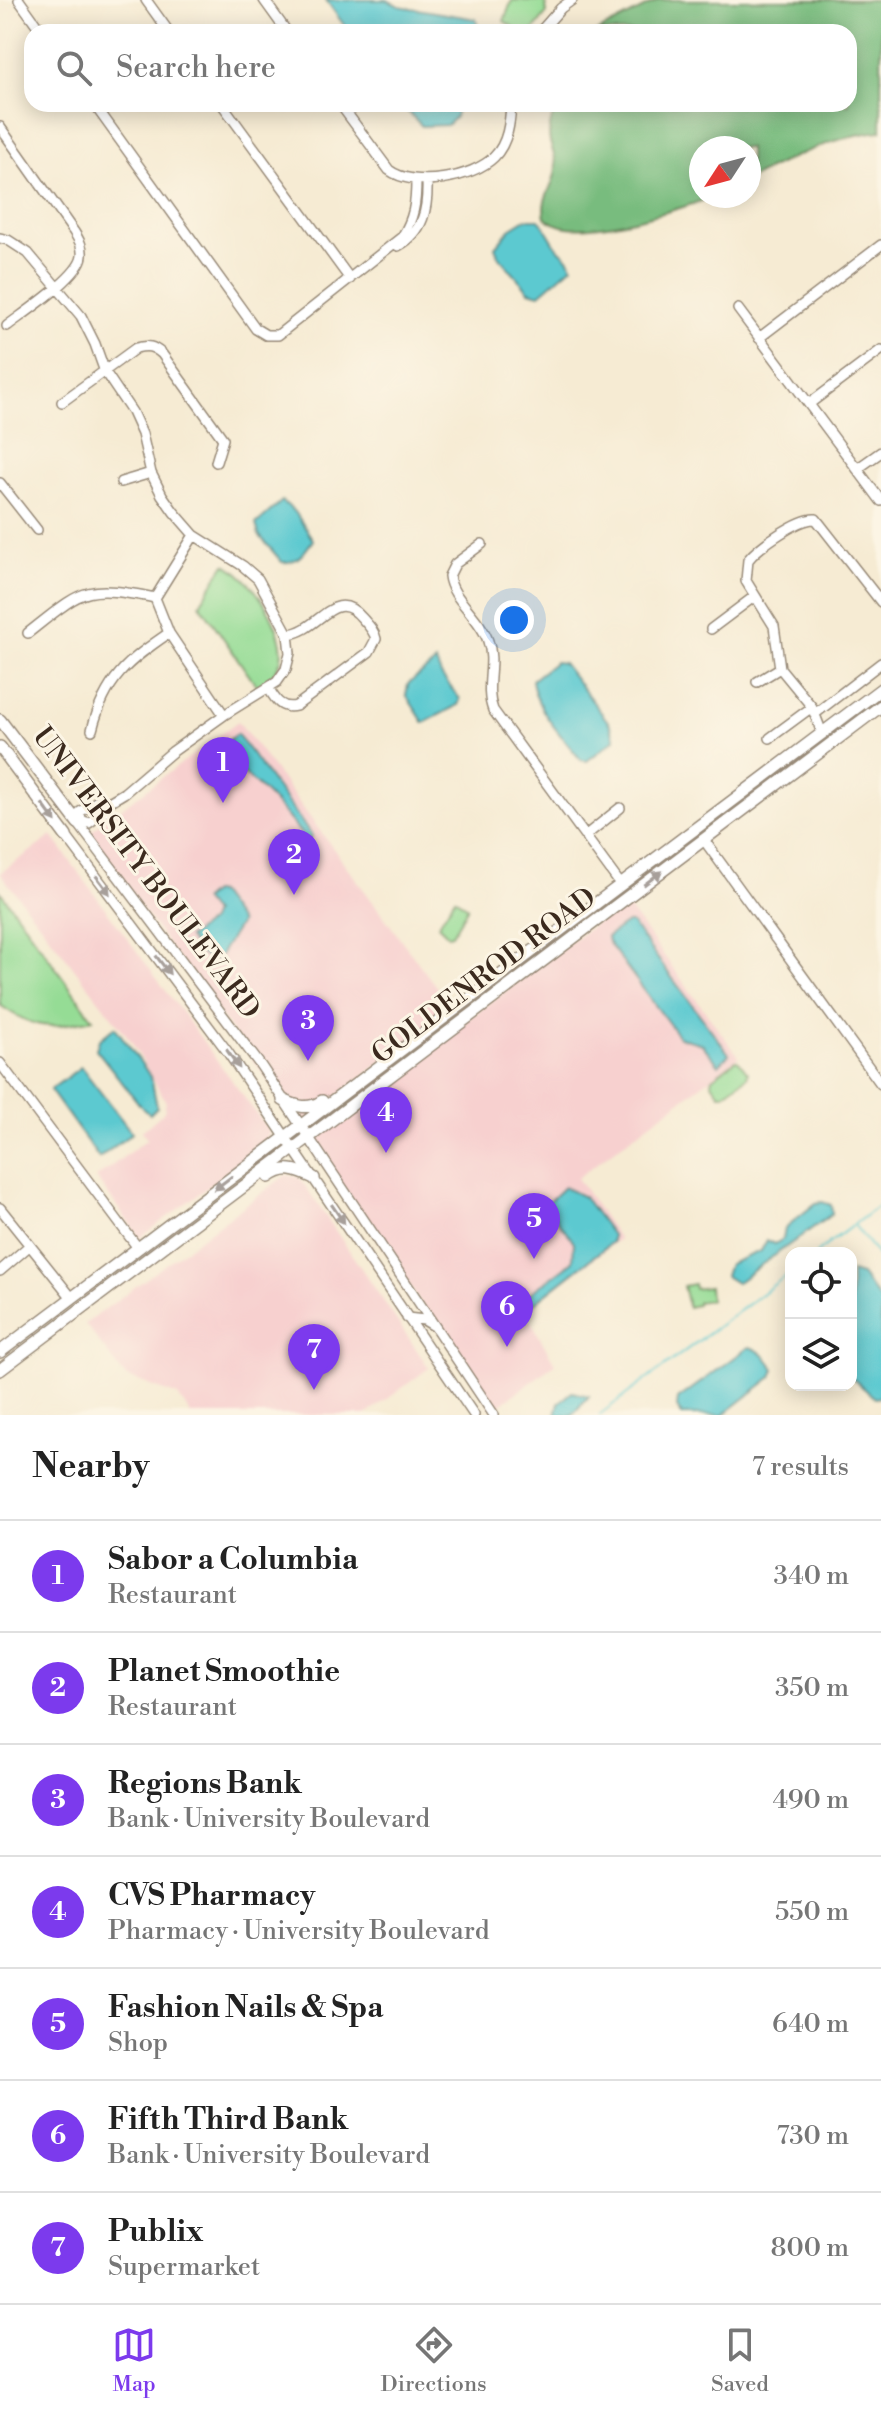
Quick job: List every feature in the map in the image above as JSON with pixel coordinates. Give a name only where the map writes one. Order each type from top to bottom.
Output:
[{"type":"main road","name":"GOLDENROD ROAD","points":[[0,1352],[881,689]]},
{"type":"main road","name":"GOLDENROD ROAD","points":[[0,1369],[764,794],[879,713]]},
{"type":"main road","name":"UNIVERSITY BOULEVARD","points":[[0,720],[79,822]]},
{"type":"main road","points":[[764,794],[774,780],[819,746],[822,733]]},
{"type":"main road","name":"UNIVERSITY BOULEVARD","points":[[0,747],[66,836]]},
{"type":"main road","points":[[704,840],[706,828],[750,796],[764,777]]},
{"type":"main road","points":[[560,949],[573,930],[616,897],[621,885]]},
{"type":"main road","points":[[283,1100],[293,1105],[313,1107],[348,1083],[368,1075]]},
{"type":"main road","points":[[187,1229],[237,1201],[280,1170],[299,1171],[314,1178]]},
{"type":"main road","points":[[144,1262],[150,1248],[182,1222],[196,1204]]},
{"type":"main road","points":[[83,1308],[88,1298],[131,1264],[138,1248]]},
{"type":"main road","points":[[0,1369],[13,1354],[64,1316],[72,1298]]},
{"type":"street","points":[[19,0],[36,24]]},
{"type":"street","points":[[146,0],[163,24]]},
{"type":"street","points":[[264,0],[281,24]]},
{"type":"street","points":[[545,24],[557,4],[572,0]]},
{"type":"street","points":[[100,112],[256,329],[266,335],[278,335],[402,237],[411,222],[416,204],[416,181]]},
{"type":"street","points":[[228,112],[350,279]]},
{"type":"street","points":[[346,112],[389,170],[405,180],[416,181],[469,172],[496,156],[509,126],[510,112]]},
{"type":"street","points":[[0,127],[81,243],[82,257],[78,267],[57,287],[7,326]]},
{"type":"street","points":[[384,253],[416,233],[424,217],[427,181]]},
{"type":"street","points":[[0,238],[28,253],[81,316],[105,372],[127,403],[142,434],[151,473],[162,495],[194,535],[258,579],[288,634],[290,653],[286,669],[269,689],[224,715],[172,752],[109,802],[106,810],[89,823],[79,822]]},
{"type":"street","points":[[759,338],[881,245]]},
{"type":"street","points":[[738,309],[881,501]]},
{"type":"street","points":[[62,402],[136,348],[154,347],[223,439],[216,462]]},
{"type":"street","points":[[809,404],[881,350]]},
{"type":"street","points":[[857,469],[881,452]]},
{"type":"street","points":[[121,482],[151,473]]},
{"type":"street","points":[[0,483],[37,530]]},
{"type":"street","points":[[822,733],[814,710],[780,668],[774,626],[745,577],[750,557],[804,520],[812,518],[820,521],[881,602]]},
{"type":"street","points":[[155,598],[194,535]]},
{"type":"street","points":[[482,544],[455,564],[449,576],[451,587],[487,636],[491,651],[491,703],[501,723],[621,885]]},
{"type":"street","points":[[28,633],[82,593],[110,589],[155,598]]},
{"type":"street","points":[[711,629],[755,596]]},
{"type":"street","points":[[155,598],[169,633],[224,715]]},
{"type":"street","points":[[269,689],[277,702],[284,706],[296,706],[369,652],[376,639],[375,633],[353,607],[344,605],[335,607],[301,632],[288,634]]},
{"type":"street","points":[[92,730],[98,704],[118,672],[133,657],[169,633]]},
{"type":"street","points":[[770,738],[827,704],[881,663]]},
{"type":"street","points":[[757,682],[780,668]]},
{"type":"street","points":[[585,836],[620,808]]},
{"type":"street","name":"UNIVERSITY BOULEVARD","points":[[79,822],[246,1045],[494,1415]]},
{"type":"street","name":"UNIVERSITY BOULEVARD","points":[[66,836],[211,1029],[474,1415]]},
{"type":"street","points":[[704,840],[880,1079]]},
{"type":"street","points":[[493,981],[501,993]]},
{"type":"street","points":[[0,1063],[138,1248]]},
{"type":"street","points":[[0,1208],[72,1298]]},
{"type":"street","points":[[0,1271],[29,1246]]},
{"type":"street","points":[[407,1318],[424,1320],[437,1328]]},
{"type":"shaded area","points":[[238,721],[452,1008],[300,1124],[87,834]]},
{"type":"shaded area","points":[[52,836],[269,1131],[267,1142],[140,1238],[96,1178],[147,1139],[142,1131],[164,1112],[166,1102],[131,1041],[0,873]]},
{"type":"shaded area","points":[[624,902],[739,1057],[577,1178],[619,1239],[525,1311],[555,1364],[493,1410],[310,1138]]},
{"type":"shaded area","points":[[286,1175],[299,1177],[429,1368],[366,1415],[191,1415],[178,1396],[125,1376],[85,1324]]},
{"type":"green space","points":[[512,0],[545,1],[547,13],[538,24],[509,24],[504,21]]},
{"type":"green space","points":[[659,0],[881,0],[881,131],[848,137],[813,149],[761,173],[761,136],[689,136],[689,205],[601,226],[564,227],[545,217],[545,200],[556,169],[549,133],[554,112],[857,112],[857,24],[612,24]]},
{"type":"green space","points":[[225,564],[246,579],[256,591],[278,633],[280,664],[257,687],[200,604]]},
{"type":"green space","points":[[0,891],[93,1019],[45,1026],[25,1020],[0,1005]]},
{"type":"green space","points":[[455,898],[468,907],[452,934],[448,935],[438,925]]},
{"type":"green space","points":[[736,1060],[748,1073],[747,1077],[720,1094],[711,1082],[712,1078]]},
{"type":"green space","points":[[694,1284],[695,1289],[709,1287],[710,1300],[688,1307],[683,1286]]},
{"type":"water","points":[[326,0],[387,0],[399,6],[476,19],[477,24],[343,24]]},
{"type":"water","points":[[408,112],[456,112],[447,125],[422,126]]},
{"type":"water","points":[[526,219],[539,219],[572,266],[540,294],[529,291],[499,257],[495,247],[510,229]]},
{"type":"water","points":[[282,501],[295,512],[313,540],[300,556],[288,562],[282,562],[259,535],[256,524]]},
{"type":"water","points":[[436,662],[441,675],[460,699],[458,705],[424,723],[406,695],[408,684]]},
{"type":"water","points":[[555,662],[563,663],[609,723],[615,739],[587,761],[581,760],[551,723],[534,691],[532,680]]},
{"type":"water","points":[[237,734],[312,836],[310,839],[306,840],[270,798],[228,761],[212,764],[203,770],[199,767],[199,763]]},
{"type":"water","points":[[212,892],[218,893],[240,923],[218,958],[212,960],[202,955],[188,938],[210,921],[213,913],[203,900]]},
{"type":"water","points":[[631,923],[729,1054],[719,1065],[702,1044],[679,1037],[608,942],[607,937]]},
{"type":"water","points":[[115,1027],[151,1077],[157,1107],[150,1114],[96,1049],[99,1040]]},
{"type":"water","points":[[81,1067],[132,1133],[99,1158],[50,1090]]},
{"type":"water","points":[[564,1187],[584,1197],[612,1235],[612,1242],[529,1307],[523,1300],[525,1297],[573,1261],[574,1242],[547,1203]]},
{"type":"water","points":[[816,1203],[831,1205],[832,1214],[736,1283],[725,1276],[729,1264],[761,1251],[767,1240],[775,1244],[783,1239],[785,1228]]},
{"type":"water","points":[[857,1274],[881,1302],[881,1397],[875,1398],[857,1382]]},
{"type":"water","points":[[749,1347],[770,1362],[775,1369],[772,1377],[723,1415],[682,1415],[677,1408],[678,1399]]},
{"type":"water","points":[[572,1392],[589,1396],[572,1415],[556,1415],[559,1403]]},
{"type":"waterway","points":[[824,1247],[881,1204]]},
{"type":"waterway","points":[[855,1226],[881,1260]]},
{"type":"waterway","points":[[599,1415],[785,1276]]},
{"type":"place","name":"Sabor a Columbia","points":[[223,803]]},
{"type":"place","name":"Planet Smoothie","points":[[294,895]]},
{"type":"place","name":"Regions Bank","points":[[308,1061]]},
{"type":"place","name":"CVS Pharmacy","points":[[386,1153]]},
{"type":"place","name":"Fashion Nails & Spa","points":[[534,1259]]},
{"type":"place","name":"Fifth Third Bank","points":[[507,1347]]},
{"type":"place","name":"Publix","points":[[314,1390]]}]
